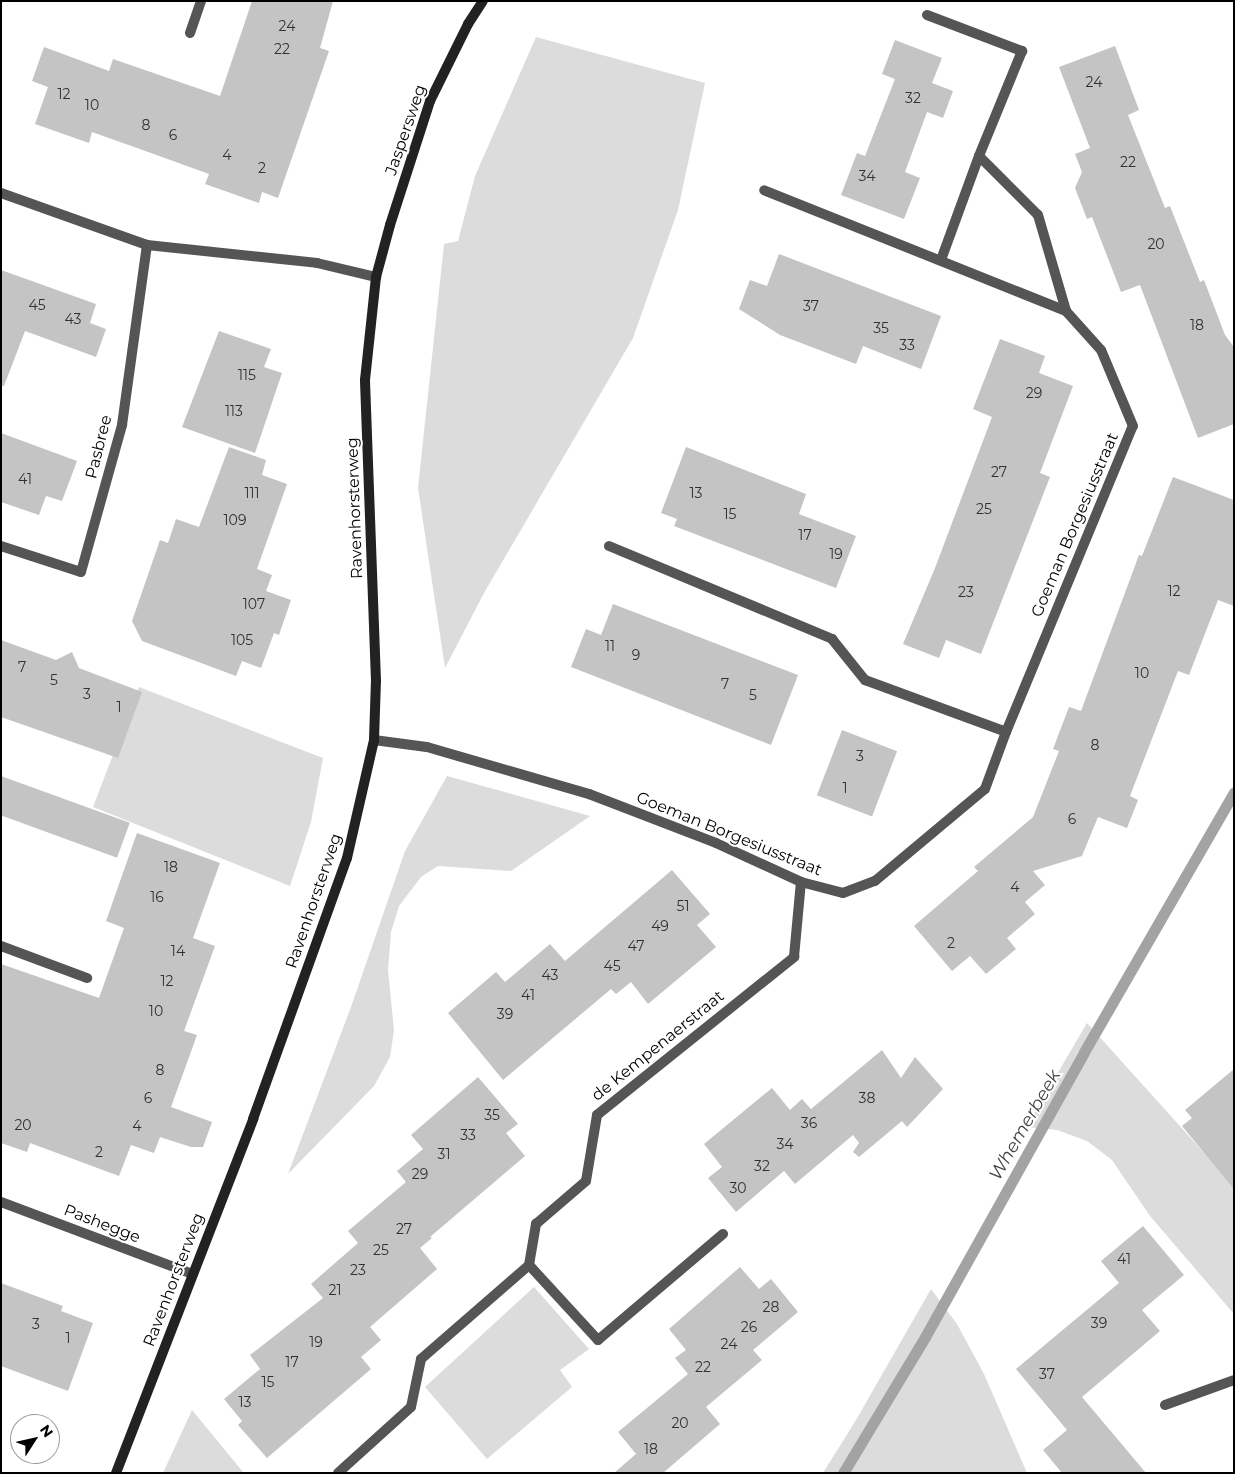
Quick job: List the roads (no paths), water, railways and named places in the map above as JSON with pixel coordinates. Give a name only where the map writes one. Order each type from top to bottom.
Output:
[{"type":"street","points":[[190,33],[201,1]]},
{"type":"street","name":"Jaspersweg","points":[[376,277],[390,225],[430,101],[468,24],[483,1]]},
{"type":"street","points":[[927,15],[1022,51],[979,156],[941,260]]},
{"type":"street","name":"Goeman Borgesiusstraat","points":[[374,740],[427,747],[589,794],[716,843],[801,882],[843,893],[875,881],[985,789],[1006,732],[1133,426],[1101,350],[1066,311],[1038,215],[979,156]]},
{"type":"street","name":"Goeman Borgesiusstraat","points":[[764,190],[1066,311]]},
{"type":"street","points":[[1,193],[147,245],[317,263],[376,277]]},
{"type":"street","name":"Pasbree","points":[[1,546],[81,572],[122,425],[147,245]]},
{"type":"street","name":"Ravenhorsterweg","points":[[116,1473],[253,1119],[347,858],[374,740],[376,680],[365,380],[376,277]]},
{"type":"street","points":[[609,546],[832,639],[865,680],[1006,732]]},
{"type":"street","name":"de Kempenaerstraat","points":[[529,1265],[536,1224],[586,1181],[597,1115],[794,956],[801,882]]},
{"type":"street","points":[[1,946],[87,978]]},
{"type":"street","name":"Pashegge","points":[[1,1202],[193,1274]]},
{"type":"street","points":[[338,1473],[412,1407],[421,1359],[529,1265],[598,1340],[723,1234]]},
{"type":"street","points":[[1165,1405],[1234,1380]]},
{"type":"waterway","name":"Whemerbeek","points":[[843,1473],[925,1337],[1084,1052],[1234,792]]}]
